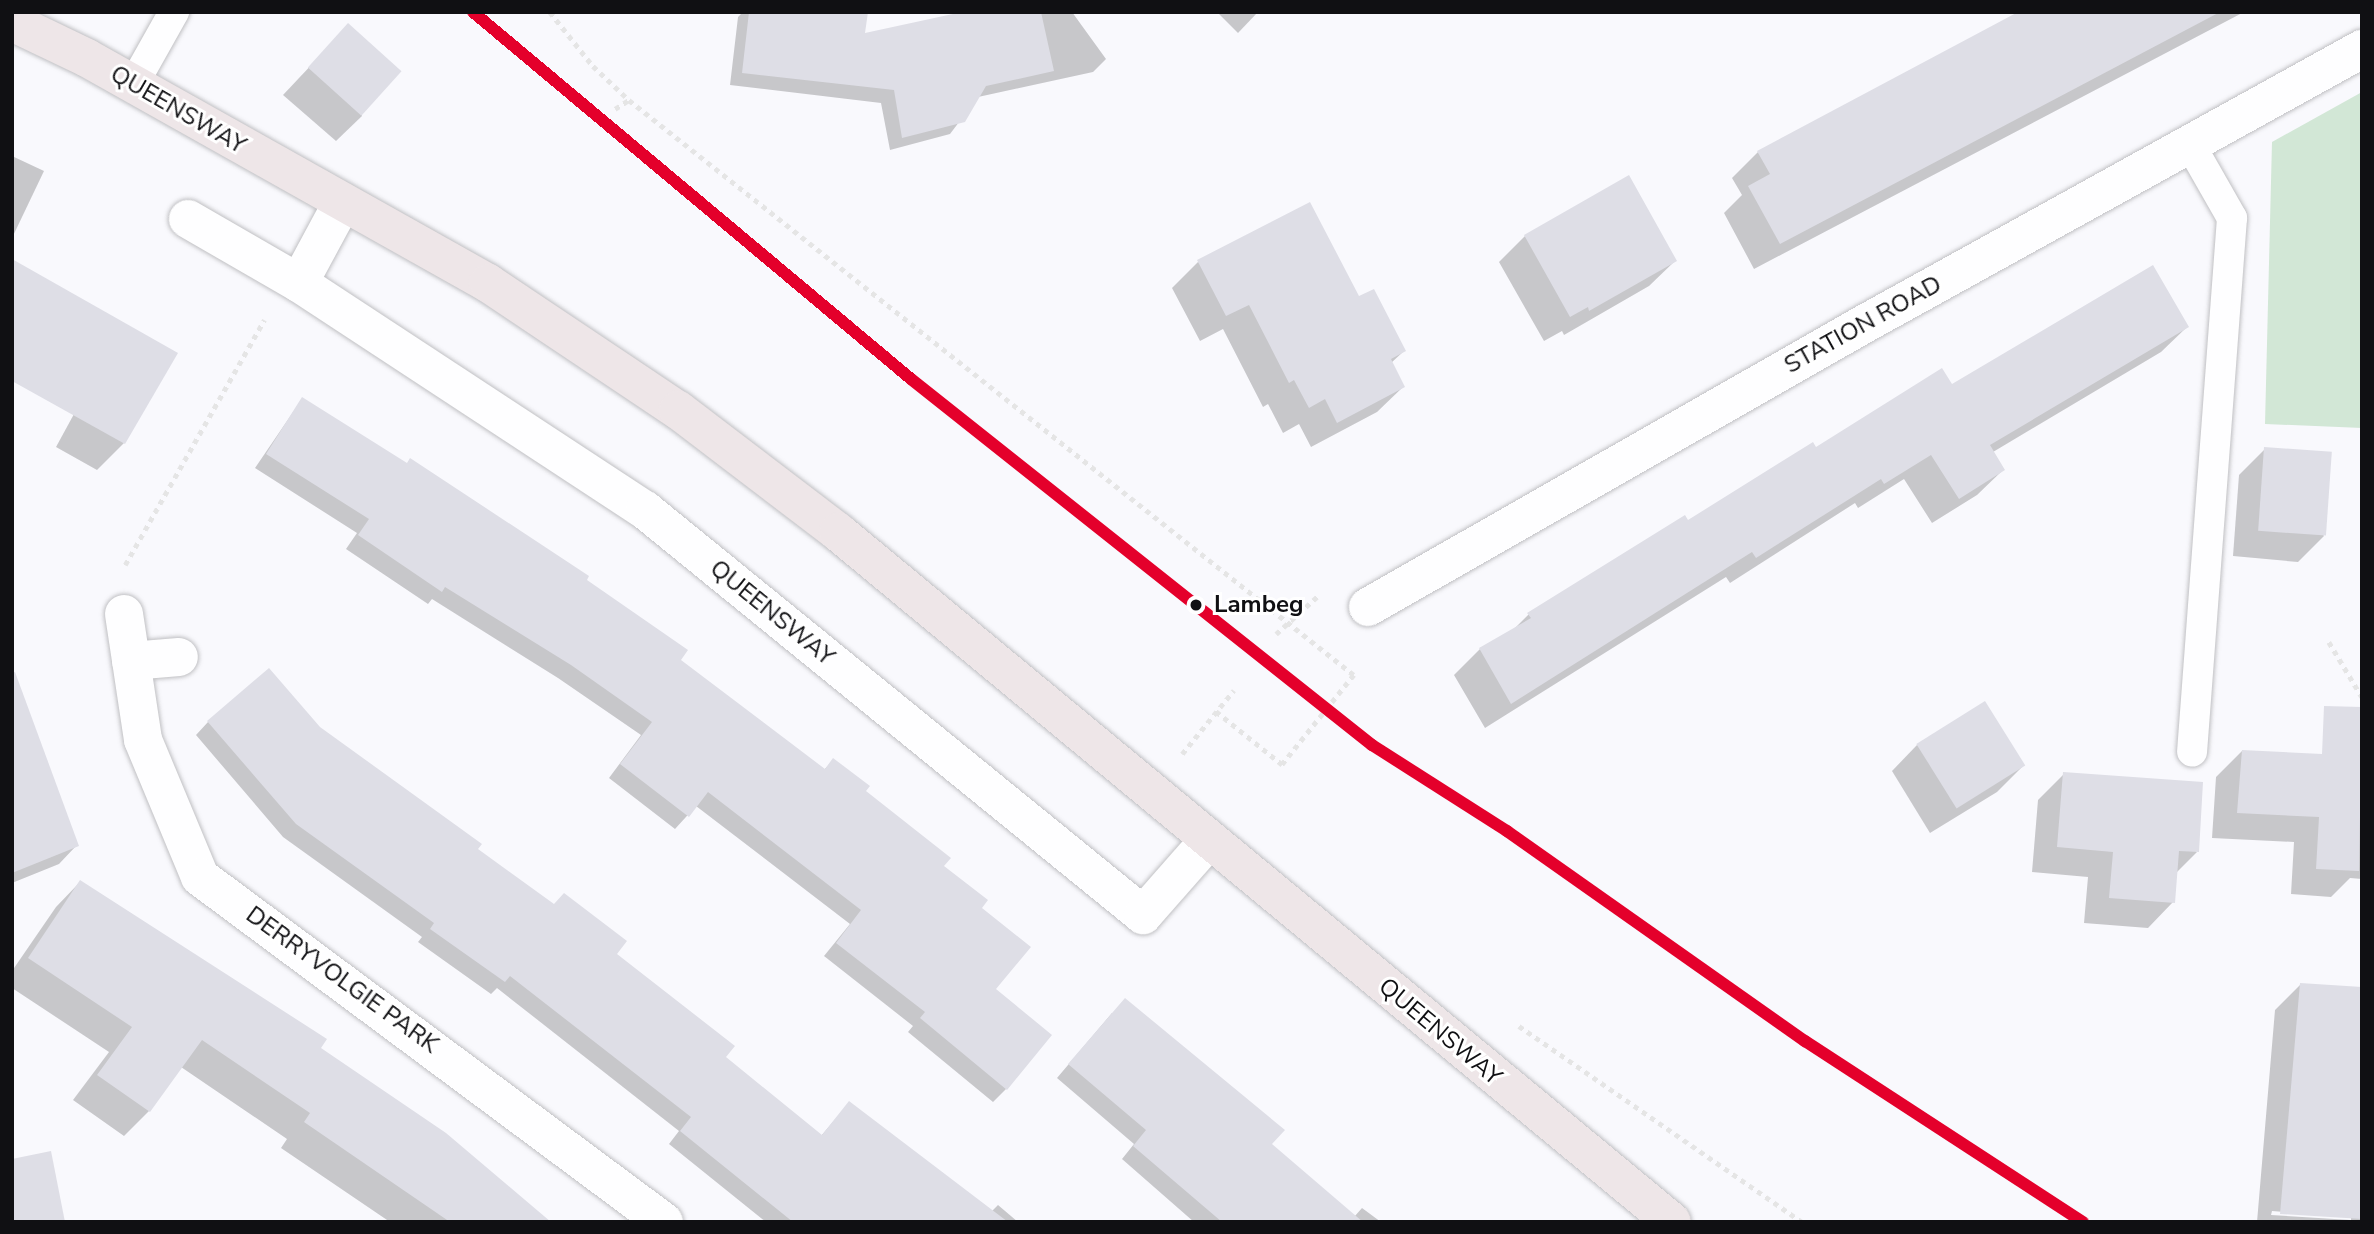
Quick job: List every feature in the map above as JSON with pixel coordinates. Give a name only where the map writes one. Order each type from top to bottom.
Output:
[{"type":"highway","name":"QUEENSWAY","points":[[12,22],[133,85],[488,283],[678,410],[838,532],[1672,1222]]},
{"type":"street","name":"STATION ROAD","points":[[1368,607],[1866,323],[2191,146],[2362,49]]},
{"type":"street","points":[[299,283],[342,203]]},
{"type":"street","name":"QUEENSWAY","points":[[188,219],[299,283],[645,510],[1143,915],[1209,840]]},
{"type":"street","name":"DERRYVOLGIE PARK","points":[[124,614],[143,740],[201,877],[664,1222]]},
{"type":"street","points":[[131,661],[179,657]]},
{"type":"lane","points":[[133,85],[174,12]]},
{"type":"lane","points":[[2191,146],[2232,218],[2192,752]]},
{"type":"path","points":[[550,12],[593,65],[629,100],[1354,675],[1282,765],[1216,712]]},
{"type":"path","points":[[615,109],[629,100]]},
{"type":"path","points":[[124,614],[122,570],[268,313],[299,283]]},
{"type":"path","points":[[1276,634],[1286,620],[1324,591]]},
{"type":"path","points":[[2329,642],[2362,696]]},
{"type":"path","points":[[1150,792],[1234,690]]},
{"type":"path","points":[[1507,1018],[1802,1222]]},
{"type":"green space","points":[[2362,92],[2362,428],[2265,424],[2272,142]]},
{"type":"building","points":[[749,12],[868,12],[865,33],[962,12],[1041,12],[1054,71],[986,86],[965,122],[902,138],[894,90],[742,73]]},
{"type":"building","points":[[2018,12],[2220,12],[1780,244],[1748,186],[1770,174],[1757,151]]},
{"type":"building","points":[[348,23],[402,71],[361,116],[308,68]]},
{"type":"building","points":[[1629,175],[1677,261],[1589,311],[1588,307],[1570,317],[1524,235]]},
{"type":"building","points":[[1310,202],[1359,296],[1374,289],[1406,351],[1391,359],[1405,387],[1337,423],[1325,399],[1309,408],[1294,380],[1289,383],[1249,305],[1226,316],[1197,260]]},
{"type":"building","points":[[12,259],[178,353],[125,444],[12,381]]},
{"type":"building","points":[[2153,265],[2189,327],[1990,445],[2005,470],[1959,499],[1931,455],[1884,484],[1881,479],[1756,558],[1752,552],[1511,704],[1479,648],[1531,618],[1527,613],[1685,515],[1688,520],[1813,442],[1816,447],[1942,368],[1952,384]]},
{"type":"building","points":[[302,397],[407,463],[410,458],[589,576],[587,580],[688,650],[681,660],[825,769],[833,758],[870,786],[866,791],[951,858],[944,866],[988,900],[982,908],[1031,947],[996,989],[1052,1035],[1007,1090],[920,1018],[925,1012],[836,943],[861,910],[708,792],[689,817],[620,764],[652,722],[571,665],[445,587],[442,592],[358,535],[369,519],[266,454]]},
{"type":"building","points":[[2264,447],[2332,452],[2326,536],[2258,531]]},
{"type":"building","points":[[269,668],[320,727],[482,844],[478,849],[554,904],[564,893],[627,941],[617,954],[735,1046],[726,1057],[822,1135],[849,1101],[1008,1222],[793,1222],[680,1131],[691,1117],[510,976],[505,982],[430,929],[434,923],[296,824],[207,721]]},
{"type":"building","points":[[15,672],[79,846],[12,873],[12,673]]},
{"type":"building","points":[[1985,701],[2025,765],[1957,808],[1916,744]]},
{"type":"building","points":[[2324,706],[2362,707],[2359,871],[2316,869],[2319,817],[2237,813],[2242,750],[2322,754]]},
{"type":"building","points":[[2063,772],[2203,782],[2199,852],[2179,851],[2175,903],[2109,898],[2113,852],[2057,847]]},
{"type":"building","points":[[80,880],[327,1039],[321,1048],[446,1133],[551,1222],[450,1222],[304,1122],[310,1113],[202,1040],[150,1112],[97,1075],[132,1027],[28,958]]},
{"type":"building","points":[[2300,983],[2362,987],[2362,1219],[2280,1214]]},
{"type":"building","points":[[1125,998],[1285,1130],[1272,1144],[1363,1222],[1222,1222],[1133,1146],[1146,1130],[1068,1064]]},
{"type":"building","points":[[51,1151],[65,1222],[12,1222],[12,1159]]},
{"type":"transit line","points":[[473,12],[911,379],[1372,745],[1507,831],[1805,1041],[2083,1222]]},
{"type":"place","name":"Lambeg","points":[[1196,605]]}]
